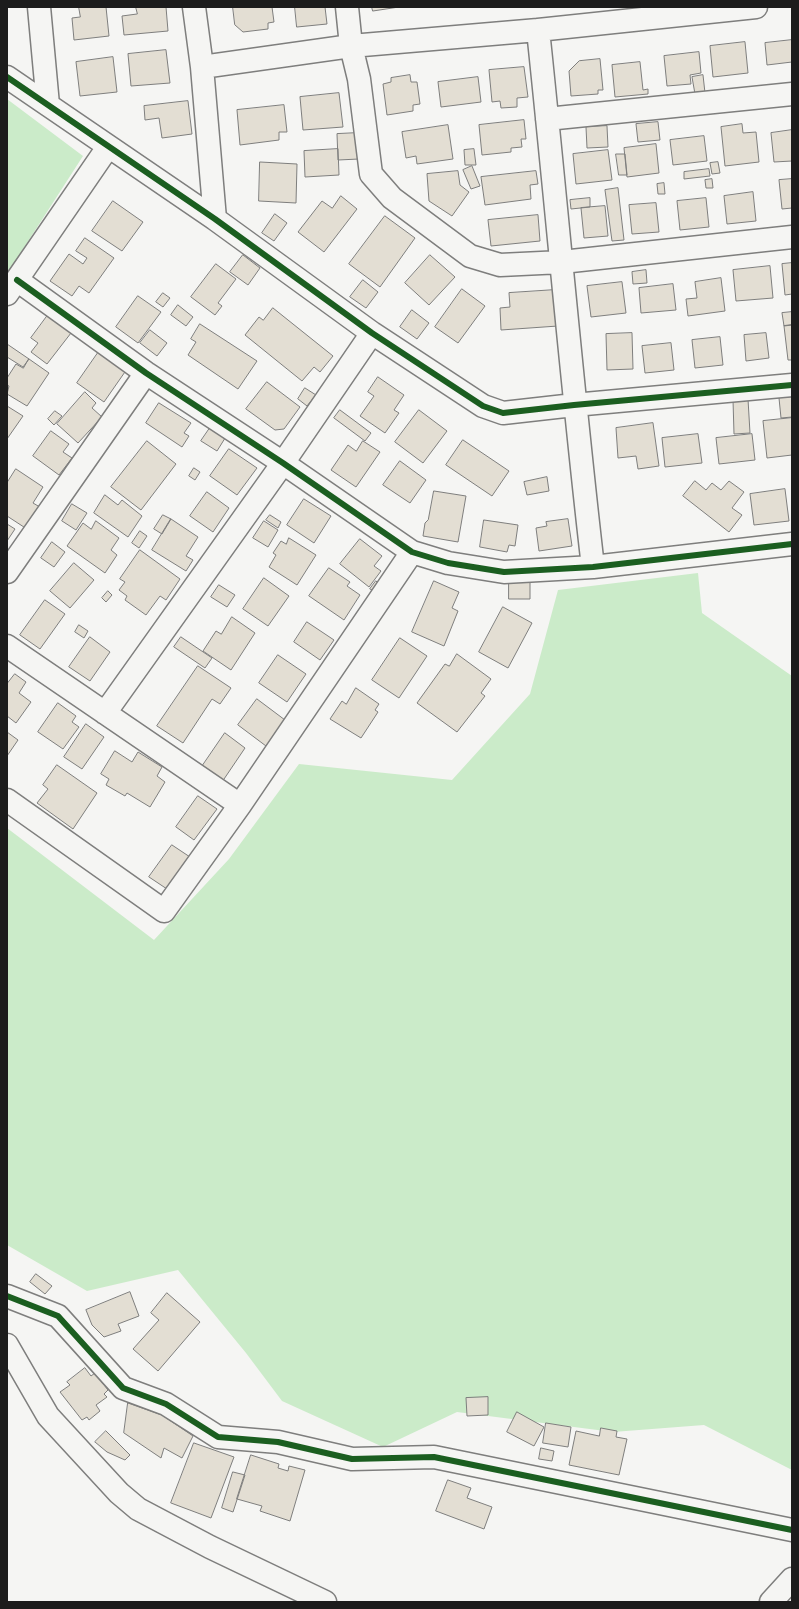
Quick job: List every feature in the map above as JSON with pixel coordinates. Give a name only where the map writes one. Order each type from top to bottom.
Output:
[{"type":"street","points":[[39,7],[48,105]]},
{"type":"street","points":[[194,7],[202,67],[215,219]]},
{"type":"street","points":[[347,7],[351,46],[359,79],[371,174],[392,198],[470,256],[500,265],[562,262],[792,237]]},
{"type":"street","points":[[202,67],[351,46],[538,30],[756,7]]},
{"type":"street","points":[[538,30],[562,262],[574,405],[593,567]]},
{"type":"street","points":[[7,77],[215,219],[372,333],[483,406],[503,413],[792,385]]},
{"type":"street","points":[[547,119],[792,94]]},
{"type":"street","points":[[108,147],[12,287],[283,462],[412,552],[448,563],[504,572],[593,567],[792,544]]},
{"type":"street","points":[[104,713],[283,462],[372,333]]},
{"type":"street","points":[[7,572],[146,373]]},
{"type":"street","points":[[7,800],[164,912],[240,805],[412,552]]},
{"type":"street","points":[[7,646],[240,805]]},
{"type":"street","points":[[7,1296],[58,1316],[123,1388],[166,1404],[218,1437],[278,1442],[352,1460],[434,1456],[792,1530]]},
{"type":"street","points":[[7,1345],[48,1416],[119,1493],[138,1509],[210,1547],[325,1602]]},
{"type":"street","points":[[771,1602],[792,1579]]},
{"type":"green space","points":[[7,99],[83,156],[7,274]]},
{"type":"green space","points":[[698,573],[702,613],[792,676],[792,1470],[704,1425],[613,1432],[457,1412],[383,1447],[282,1401],[246,1353],[178,1270],[87,1291],[7,1245],[7,828],[154,940],[229,859],[299,764],[452,780],[530,694],[558,590]]},
{"type":"building","points":[[79,7],[106,7],[109,36],[74,40],[72,18],[80,17]]},
{"type":"building","points":[[136,7],[166,7],[168,31],[124,35],[122,16],[137,14]]},
{"type":"building","points":[[233,7],[272,7],[274,22],[268,23],[268,29],[243,32],[235,25]]},
{"type":"building","points":[[295,7],[325,7],[327,24],[297,27]]},
{"type":"building","points":[[372,7],[399,7],[373,11]]},
{"type":"building","points":[[792,40],[792,62],[767,65],[765,43]]},
{"type":"building","points":[[745,42],[748,73],[713,77],[710,46]]},
{"type":"building","points":[[166,50],[170,83],[131,86],[128,54]]},
{"type":"building","points":[[699,52],[701,73],[690,75],[691,84],[667,86],[664,56]]},
{"type":"building","points":[[113,57],[117,92],[80,96],[76,62]]},
{"type":"building","points":[[600,59],[603,90],[598,90],[598,94],[571,96],[569,71],[579,61]]},
{"type":"building","points":[[640,62],[643,90],[648,89],[648,94],[615,97],[612,65]]},
{"type":"building","points":[[524,67],[528,97],[517,98],[517,107],[501,108],[500,101],[492,102],[489,70]]},
{"type":"building","points":[[410,75],[411,82],[417,82],[420,104],[413,105],[413,111],[387,115],[383,84],[391,82],[391,78]]},
{"type":"building","points":[[703,75],[705,93],[695,94],[692,77]]},
{"type":"building","points":[[478,77],[481,102],[441,107],[438,82]]},
{"type":"building","points":[[339,93],[343,127],[303,130],[300,97]]},
{"type":"building","points":[[188,101],[192,134],[162,138],[159,118],[145,120],[144,106]]},
{"type":"building","points":[[284,105],[287,132],[279,132],[279,140],[240,145],[237,110]]},
{"type":"building","points":[[524,120],[526,139],[521,139],[522,147],[511,148],[511,152],[482,155],[479,125]]},
{"type":"building","points":[[658,122],[660,140],[638,142],[636,124]]},
{"type":"building","points":[[742,124],[743,133],[756,132],[759,162],[725,166],[721,127]]},
{"type":"building","points":[[448,125],[453,159],[417,164],[416,156],[406,158],[402,132]]},
{"type":"building","points":[[607,126],[608,147],[587,148],[586,127]]},
{"type":"building","points":[[792,130],[792,161],[774,162],[771,133]]},
{"type":"building","points":[[358,133],[359,159],[338,160],[337,134]]},
{"type":"building","points":[[704,136],[707,161],[673,165],[670,140]]},
{"type":"building","points":[[656,144],[659,173],[627,177],[624,148]]},
{"type":"building","points":[[338,149],[339,175],[305,177],[304,151]]},
{"type":"building","points":[[474,149],[476,165],[465,165],[464,150]]},
{"type":"building","points":[[608,150],[612,180],[576,184],[573,154]]},
{"type":"building","points":[[616,154],[625,154],[627,175],[619,175]]},
{"type":"building","points":[[260,162],[297,164],[296,203],[259,201]]},
{"type":"building","points":[[718,162],[720,173],[712,174],[710,163]]},
{"type":"building","points":[[472,166],[480,186],[471,189],[463,170]]},
{"type":"building","points":[[709,169],[710,176],[684,179],[684,172]]},
{"type":"building","points":[[458,171],[460,185],[469,192],[452,216],[429,201],[427,174]]},
{"type":"building","points":[[536,171],[538,184],[530,185],[531,199],[485,205],[481,177]]},
{"type":"building","points":[[712,179],[713,188],[706,188],[705,180]]},
{"type":"building","points":[[792,179],[792,208],[782,209],[779,180]]},
{"type":"building","points":[[664,183],[665,194],[658,194],[657,184]]},
{"type":"building","points":[[618,188],[624,240],[612,241],[605,190]]},
{"type":"building","points":[[753,192],[756,221],[727,224],[724,196]]},
{"type":"building","points":[[341,196],[357,209],[324,252],[298,232],[322,201],[332,208]]},
{"type":"building","points":[[590,198],[590,207],[571,209],[570,200]]},
{"type":"building","points":[[706,198],[709,227],[680,230],[677,201]]},
{"type":"building","points":[[113,201],[143,222],[122,251],[92,231]]},
{"type":"building","points":[[656,203],[659,232],[632,234],[629,205]]},
{"type":"building","points":[[605,206],[608,236],[584,238],[581,208]]},
{"type":"building","points":[[275,214],[287,223],[274,241],[262,233]]},
{"type":"building","points":[[538,215],[540,241],[491,246],[488,220]]},
{"type":"building","points":[[385,216],[415,238],[380,287],[349,264]]},
{"type":"building","points":[[85,238],[114,258],[89,293],[79,286],[72,296],[50,281],[69,254],[83,264],[87,258],[76,251]]},
{"type":"building","points":[[243,255],[260,268],[248,285],[230,272]]},
{"type":"building","points":[[430,255],[455,277],[429,305],[405,283]]},
{"type":"building","points":[[792,263],[792,294],[785,295],[782,264]]},
{"type":"building","points":[[216,264],[236,279],[218,303],[222,306],[215,315],[191,297]]},
{"type":"building","points":[[770,266],[773,298],[736,301],[733,270]]},
{"type":"building","points":[[646,270],[647,283],[633,284],[632,272]]},
{"type":"building","points":[[721,278],[725,311],[688,316],[686,299],[697,298],[695,282]]},
{"type":"building","points":[[363,280],[378,292],[366,308],[350,297]]},
{"type":"building","points":[[622,282],[626,313],[591,317],[587,286]]},
{"type":"building","points":[[673,284],[676,310],[641,313],[639,288]]},
{"type":"building","points":[[462,289],[485,306],[458,343],[435,327]]},
{"type":"building","points":[[555,290],[558,326],[501,330],[500,308],[510,307],[509,293]]},
{"type":"building","points":[[163,293],[170,298],[163,307],[156,302]]},
{"type":"building","points":[[138,296],[161,312],[138,343],[116,327]]},
{"type":"building","points":[[178,305],[193,317],[186,326],[171,315]]},
{"type":"building","points":[[273,308],[333,356],[320,372],[314,367],[302,381],[245,335],[259,317],[263,320]]},
{"type":"building","points":[[412,310],[429,323],[417,339],[400,327]]},
{"type":"building","points":[[792,312],[792,325],[784,326],[782,313]]},
{"type":"building","points":[[48,315],[71,333],[47,364],[31,352],[38,343],[31,338]]},
{"type":"building","points":[[200,324],[257,361],[238,389],[188,355],[196,342],[191,339]]},
{"type":"building","points":[[792,325],[792,360],[788,360],[784,326]]},
{"type":"building","points":[[150,330],[167,343],[157,356],[140,343]]},
{"type":"building","points":[[632,333],[633,369],[607,370],[606,334]]},
{"type":"building","points":[[766,333],[769,358],[746,361],[744,335]]},
{"type":"building","points":[[720,337],[723,365],[695,368],[692,340]]},
{"type":"building","points":[[671,343],[674,370],[645,373],[642,346]]},
{"type":"building","points":[[7,344],[29,359],[23,367],[7,357]]},
{"type":"building","points":[[100,350],[127,369],[104,402],[77,383]]},
{"type":"building","points":[[29,359],[49,373],[27,406],[7,394],[9,386],[7,385],[7,378],[16,364],[23,368]]},
{"type":"building","points":[[378,377],[404,395],[394,410],[399,413],[385,433],[360,416],[374,396],[368,392]]},
{"type":"building","points":[[267,382],[300,407],[284,429],[275,430],[246,409]]},
{"type":"building","points":[[305,388],[316,395],[307,406],[298,399]]},
{"type":"building","points":[[85,392],[96,403],[92,408],[102,417],[78,443],[57,424]]},
{"type":"building","points":[[792,397],[792,417],[781,418],[779,398]]},
{"type":"building","points":[[748,399],[750,433],[734,434],[733,400]]},
{"type":"building","points":[[159,403],[191,423],[184,433],[189,436],[182,447],[146,423]]},
{"type":"building","points":[[7,406],[23,416],[7,439]]},
{"type":"building","points":[[340,410],[371,433],[365,441],[334,418]]},
{"type":"building","points":[[419,410],[447,431],[423,463],[395,442]]},
{"type":"building","points":[[55,411],[62,416],[54,425],[48,419]]},
{"type":"building","points":[[792,418],[792,455],[767,458],[763,421]]},
{"type":"building","points":[[653,423],[659,466],[638,469],[636,456],[618,458],[616,428]]},
{"type":"building","points":[[212,425],[227,435],[217,451],[201,441]]},
{"type":"building","points":[[51,431],[69,444],[63,452],[72,458],[59,475],[33,456]]},
{"type":"building","points":[[698,434],[702,463],[665,467],[662,438]]},
{"type":"building","points":[[752,434],[755,460],[719,464],[716,438]]},
{"type":"building","points":[[463,440],[509,471],[492,496],[446,465]]},
{"type":"building","points":[[147,441],[176,464],[141,510],[111,487]]},
{"type":"building","points":[[363,441],[380,452],[356,487],[331,470],[348,445],[356,451]]},
{"type":"building","points":[[229,449],[257,468],[237,495],[210,476]]},
{"type":"building","points":[[400,461],[426,480],[410,503],[383,485]]},
{"type":"building","points":[[194,468],[200,472],[195,480],[189,476]]},
{"type":"building","points":[[16,469],[43,487],[33,503],[45,510],[30,531],[7,516],[7,483]]},
{"type":"building","points":[[547,477],[549,491],[527,495],[524,482]]},
{"type":"building","points":[[695,481],[706,490],[712,483],[721,490],[729,481],[744,492],[732,508],[742,515],[729,532],[683,496]]},
{"type":"building","points":[[785,489],[789,521],[754,525],[750,494]]},
{"type":"building","points":[[434,491],[466,496],[458,542],[423,536]]},
{"type":"building","points":[[207,492],[229,508],[213,532],[190,516]]},
{"type":"building","points":[[105,495],[118,505],[122,500],[142,516],[128,537],[94,513]]},
{"type":"building","points":[[304,499],[331,516],[314,543],[287,525]]},
{"type":"building","points":[[72,504],[87,513],[76,530],[62,521]]},
{"type":"building","points":[[163,515],[171,519],[162,534],[154,529]]},
{"type":"building","points":[[270,515],[281,522],[278,528],[266,520]]},
{"type":"building","points":[[171,519],[198,537],[186,556],[193,560],[186,571],[152,550]]},
{"type":"building","points":[[568,519],[572,546],[539,551],[536,528],[547,526],[546,522]]},
{"type":"building","points":[[484,520],[518,525],[515,546],[509,545],[507,552],[480,547]]},
{"type":"building","points":[[96,521],[119,538],[111,550],[117,555],[105,573],[67,546],[83,523],[91,529]]},
{"type":"building","points":[[264,521],[278,530],[268,547],[253,538]]},
{"type":"building","points":[[7,524],[15,529],[7,541]]},
{"type":"building","points":[[140,531],[147,536],[139,548],[132,543]]},
{"type":"building","points":[[289,538],[316,555],[297,585],[269,567],[276,555],[273,553],[281,541],[286,544]]},
{"type":"building","points":[[360,539],[382,556],[374,566],[381,571],[369,587],[340,564]]},
{"type":"building","points":[[52,542],[65,552],[54,567],[41,558]]},
{"type":"building","points":[[140,550],[180,579],[166,600],[160,596],[146,615],[125,600],[127,596],[119,590],[125,582],[120,579]]},
{"type":"building","points":[[74,563],[94,580],[70,608],[50,591]]},
{"type":"building","points":[[329,568],[350,582],[347,586],[360,595],[344,620],[309,596]]},
{"type":"building","points":[[264,578],[289,596],[268,626],[243,609]]},
{"type":"building","points":[[509,580],[530,580],[530,599],[509,599]]},
{"type":"building","points":[[376,581],[379,584],[374,591],[370,589]]},
{"type":"building","points":[[434,581],[459,592],[452,608],[458,611],[444,646],[412,632]]},
{"type":"building","points":[[219,585],[235,595],[227,607],[211,597]]},
{"type":"building","points":[[108,591],[112,595],[106,602],[102,598]]},
{"type":"building","points":[[45,600],[65,614],[40,649],[20,635]]},
{"type":"building","points":[[503,607],[532,623],[508,668],[479,652]]},
{"type":"building","points":[[232,617],[255,633],[231,670],[203,651],[216,631],[221,634]]},
{"type":"building","points":[[307,622],[334,640],[320,660],[294,642]]},
{"type":"building","points":[[79,625],[88,631],[84,638],[75,632]]},
{"type":"building","points":[[90,637],[110,652],[90,681],[69,667]]},
{"type":"building","points":[[181,637],[212,658],[205,668],[174,647]]},
{"type":"building","points":[[400,638],[427,656],[399,698],[372,680]]},
{"type":"building","points":[[457,654],[491,679],[481,693],[485,696],[457,732],[417,703],[445,664],[449,666]]},
{"type":"building","points":[[278,655],[306,674],[287,702],[259,683]]},
{"type":"building","points":[[198,666],[231,688],[220,704],[212,699],[183,743],[157,726]]},
{"type":"building","points":[[15,674],[26,682],[19,693],[31,702],[16,723],[7,716],[7,684]]},
{"type":"building","points":[[356,688],[379,704],[375,710],[378,712],[361,738],[330,719],[342,701],[346,704]]},
{"type":"building","points":[[257,699],[285,720],[266,746],[238,725]]},
{"type":"building","points":[[58,703],[76,716],[72,722],[79,727],[63,749],[38,732]]},
{"type":"building","points":[[86,724],[104,737],[82,769],[64,757]]},
{"type":"building","points":[[7,732],[18,740],[7,756]]},
{"type":"building","points":[[225,733],[245,748],[222,782],[201,768]]},
{"type":"building","points":[[115,751],[132,762],[138,752],[162,767],[157,776],[165,782],[150,807],[127,793],[125,796],[106,785],[109,779],[101,774]]},
{"type":"building","points":[[57,765],[97,793],[73,829],[37,803],[48,789],[43,785]]},
{"type":"building","points":[[198,796],[217,809],[194,840],[176,827]]},
{"type":"building","points":[[172,845],[190,857],[167,889],[149,877]]},
{"type":"building","points":[[36,1274],[52,1286],[45,1294],[30,1282]]},
{"type":"building","points":[[130,1292],[139,1316],[118,1324],[121,1331],[104,1337],[92,1325],[86,1310]]},
{"type":"building","points":[[167,1293],[200,1322],[158,1371],[133,1349],[159,1320],[151,1313]]},
{"type":"building","points":[[85,1368],[91,1376],[95,1373],[108,1390],[104,1394],[107,1397],[96,1405],[100,1411],[89,1420],[87,1417],[82,1420],[60,1392],[70,1385],[67,1382]]},
{"type":"building","points":[[488,1397],[488,1415],[467,1416],[466,1398]]},
{"type":"building","points":[[128,1403],[162,1415],[193,1436],[182,1458],[164,1448],[161,1458],[124,1433]]},
{"type":"building","points":[[517,1412],[544,1427],[534,1446],[507,1432]]},
{"type":"building","points":[[546,1423],[571,1427],[568,1447],[543,1443]]},
{"type":"building","points":[[601,1428],[617,1431],[616,1437],[627,1439],[619,1475],[569,1465],[576,1431],[599,1436]]},
{"type":"building","points":[[106,1431],[130,1455],[125,1460],[107,1452],[95,1442]]},
{"type":"building","points":[[194,1443],[234,1457],[211,1518],[171,1503]]},
{"type":"building","points":[[541,1448],[554,1451],[552,1461],[539,1459]]},
{"type":"building","points":[[251,1455],[279,1464],[278,1468],[288,1471],[289,1466],[305,1470],[290,1521],[260,1511],[262,1506],[237,1499]]},
{"type":"building","points":[[233,1472],[245,1475],[233,1512],[222,1508]]},
{"type":"building","points":[[448,1480],[471,1488],[467,1498],[492,1507],[484,1529],[436,1511]]},
{"type":"cycle path","points":[[7,77],[215,219],[372,333],[483,406],[503,413],[792,385]]},
{"type":"cycle path","points":[[17,280],[146,373],[283,463],[412,552],[448,563],[504,572],[593,567],[792,544]]},
{"type":"cycle path","points":[[7,1296],[58,1316],[123,1388],[166,1404],[218,1437],[278,1442],[352,1459],[434,1457],[792,1530]]}]
